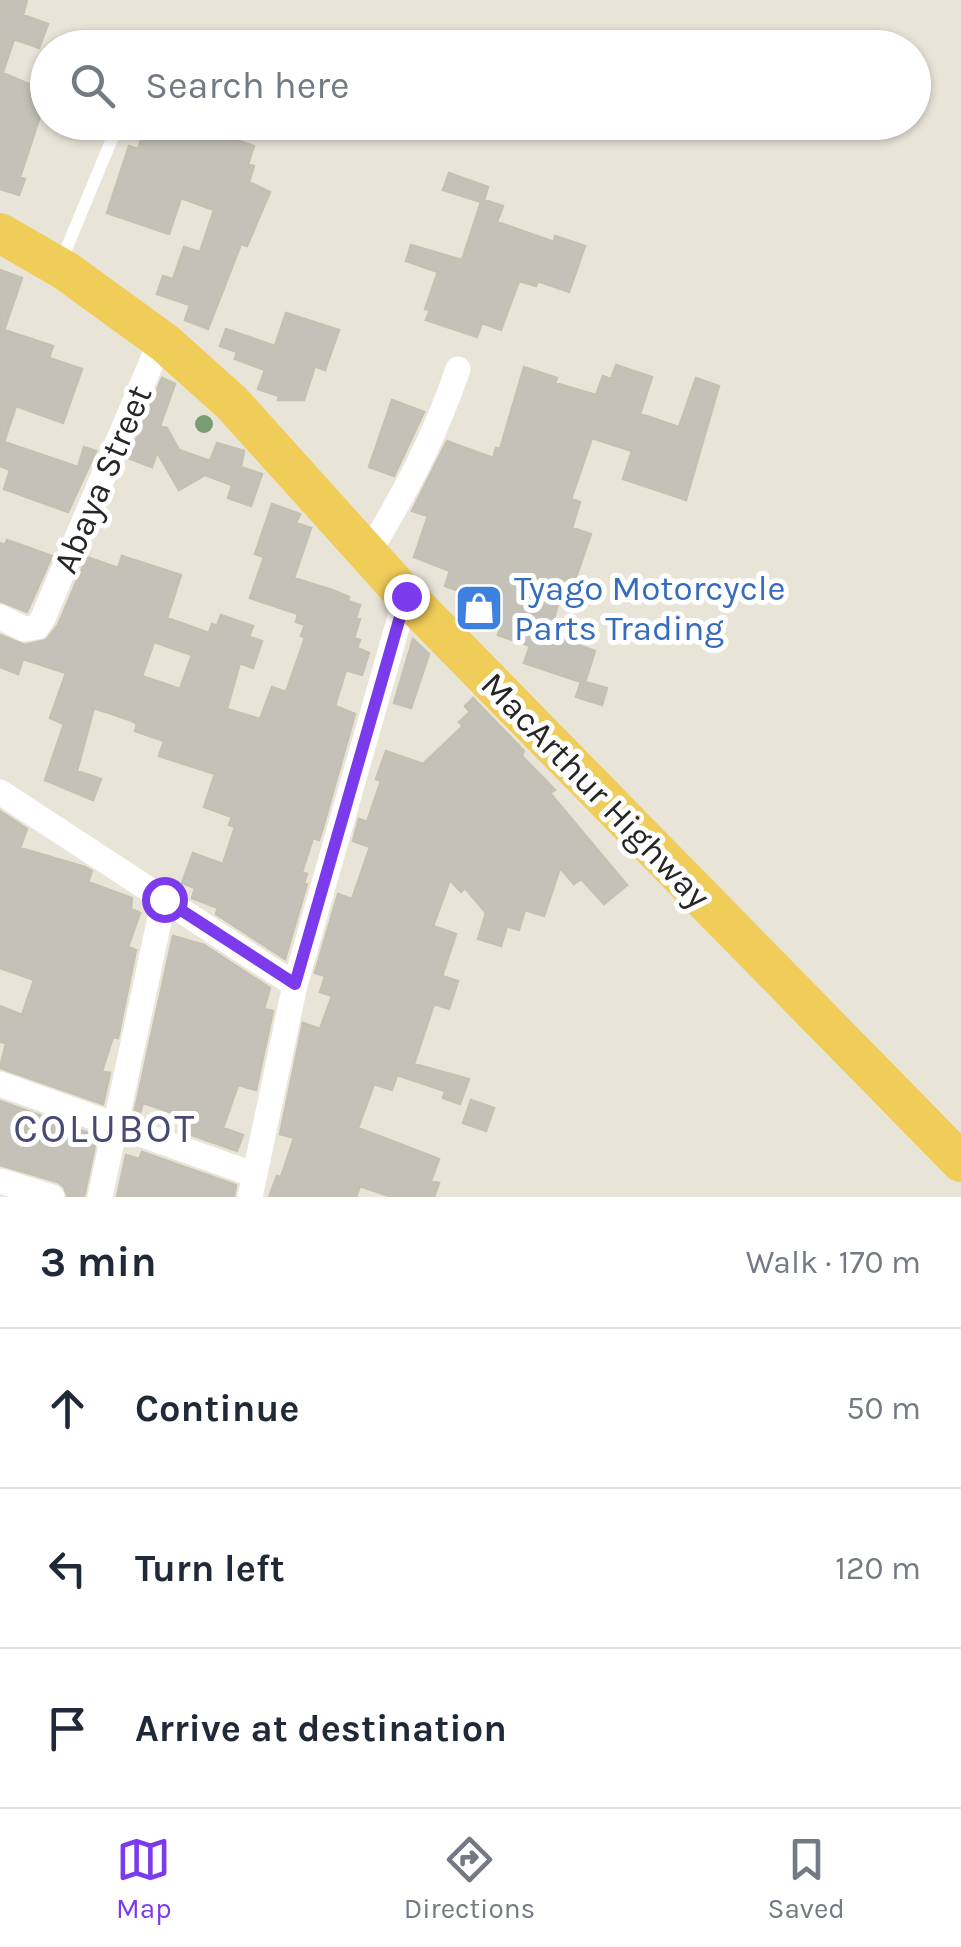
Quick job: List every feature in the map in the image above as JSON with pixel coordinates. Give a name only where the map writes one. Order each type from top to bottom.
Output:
[{"type":"highway","name":"MacArthur Highway","points":[[0,233],[59,266],[161,340],[232,403],[406,596],[961,1162]]},
{"type":"street","name":"Abaya Street","points":[[0,617],[24,629],[36,627],[44,618],[161,340]]},
{"type":"street","points":[[368,554],[415,476],[458,370]]},
{"type":"street","points":[[0,1084],[114,1124],[252,1186],[295,984],[406,596]]},
{"type":"street","points":[[0,792],[295,984]]},
{"type":"street","points":[[100,1197],[164,899]]},
{"type":"street","points":[[0,1180],[52,1197]]},
{"type":"lane","points":[[59,266],[112,140]]},
{"type":"building","points":[[0,0],[27,0],[23,15],[48,24],[46,30],[30,30],[30,45],[14,39],[0,72]]},
{"type":"building","points":[[0,72],[30,84],[32,140],[20,177],[25,179],[19,195],[0,189]]},
{"type":"building","points":[[141,140],[237,140],[254,146],[248,164],[254,166],[249,182],[270,192],[247,246],[241,244],[208,329],[185,320],[190,305],[157,294],[163,276],[173,279],[184,247],[200,252],[214,210],[181,198],[169,234],[107,213],[129,146],[138,149]]},
{"type":"building","points":[[449,173],[488,187],[484,200],[503,206],[497,222],[554,242],[555,236],[585,246],[569,292],[538,281],[536,286],[519,281],[501,330],[482,323],[477,337],[426,320],[430,310],[425,309],[438,272],[406,261],[411,245],[462,260],[481,202],[443,190]]},
{"type":"building","points":[[0,270],[22,278],[4,330],[53,346],[49,358],[82,369],[63,423],[16,406],[4,442],[78,467],[84,447],[96,451],[68,512],[4,489],[10,470],[0,466]]},
{"type":"building","points":[[286,313],[339,330],[325,370],[315,366],[304,400],[278,400],[279,396],[258,389],[265,370],[235,359],[237,352],[220,346],[226,329],[275,346]]},
{"type":"building","points":[[616,365],[652,377],[640,414],[679,427],[696,378],[719,386],[686,500],[623,479],[632,451],[592,438],[571,499],[580,502],[572,528],[591,534],[574,583],[565,580],[549,635],[595,651],[585,682],[607,688],[602,705],[576,697],[581,682],[524,663],[530,646],[498,635],[501,627],[469,612],[474,596],[445,586],[450,571],[414,557],[428,516],[412,511],[447,441],[493,458],[496,448],[500,449],[524,367],[557,378],[555,383],[596,395],[603,376],[611,379]]},
{"type":"building","points":[[162,378],[175,384],[160,426],[167,428],[179,450],[210,461],[217,443],[244,451],[241,467],[262,474],[251,506],[228,498],[232,485],[205,475],[179,490],[157,452],[152,467],[128,458]]},
{"type":"building","points":[[392,400],[424,412],[394,476],[369,467]]},
{"type":"building","points":[[272,504],[300,514],[296,523],[311,528],[294,578],[335,591],[360,605],[354,638],[360,640],[357,648],[369,653],[362,675],[346,670],[335,706],[355,714],[319,840],[313,838],[302,872],[307,874],[307,884],[285,959],[216,914],[218,908],[192,898],[195,888],[182,883],[193,853],[223,864],[235,827],[229,825],[232,817],[204,807],[215,774],[159,756],[164,741],[135,731],[137,724],[130,720],[94,708],[77,771],[101,779],[93,800],[45,780],[64,724],[50,718],[66,673],[23,659],[18,674],[0,667],[0,635],[25,645],[46,640],[58,625],[87,557],[118,568],[122,556],[181,575],[167,618],[209,633],[221,615],[253,626],[249,637],[262,641],[253,668],[240,663],[227,709],[260,719],[272,687],[286,692],[305,638],[301,636],[305,625],[296,622],[298,614],[250,598],[264,557],[255,554]],"holes":[[[154,642],[192,655],[180,689],[142,676]]]},
{"type":"building","points":[[7,540],[52,556],[27,612],[0,601],[0,543],[5,545]]},
{"type":"building","points":[[413,639],[429,654],[411,708],[394,703]]},
{"type":"building","points":[[473,698],[524,751],[522,756],[555,790],[550,793],[627,885],[604,904],[581,879],[574,884],[560,868],[544,916],[525,910],[519,930],[507,926],[501,946],[478,939],[486,913],[465,888],[461,892],[450,880],[433,926],[456,934],[442,976],[458,981],[449,1009],[434,1004],[414,1064],[469,1079],[460,1104],[443,1098],[445,1091],[397,1075],[392,1090],[374,1084],[358,1128],[439,1159],[431,1181],[439,1183],[434,1197],[392,1197],[360,1186],[356,1197],[269,1197],[277,1176],[281,1177],[294,1138],[280,1134],[303,1023],[320,1029],[332,996],[320,992],[325,976],[315,973],[338,894],[352,899],[370,847],[353,841],[359,819],[367,822],[386,751],[423,764],[463,726],[459,722],[470,712],[465,706]]},
{"type":"building","points":[[0,811],[27,829],[20,848],[85,867],[92,871],[88,882],[132,898],[131,909],[140,913],[128,947],[136,950],[118,1038],[113,1037],[102,1071],[110,1073],[103,1104],[0,1068],[6,1043],[0,1042],[0,1006],[22,1015],[34,980],[0,968]]},
{"type":"building","points":[[173,936],[204,945],[270,988],[264,1009],[273,1011],[256,1090],[238,1085],[223,1128],[243,1135],[237,1151],[186,1133],[191,1119],[143,1103],[139,1116],[134,1114]]},
{"type":"building","points":[[471,1100],[494,1108],[486,1131],[463,1123]]},
{"type":"building","points":[[0,1101],[97,1136],[84,1197],[68,1197],[58,1182],[0,1165]]},
{"type":"building","points":[[142,1152],[236,1185],[234,1197],[117,1197],[126,1155],[139,1159]]},
{"type":"place","name":"Tyago Motorcycle Parts Trading","points":[[479,608]]},
{"type":"district","name":"COLUBOT","points":[[105,1128]]},
{"type":"route","points":[[164,899],[295,984],[406,596]]}]
